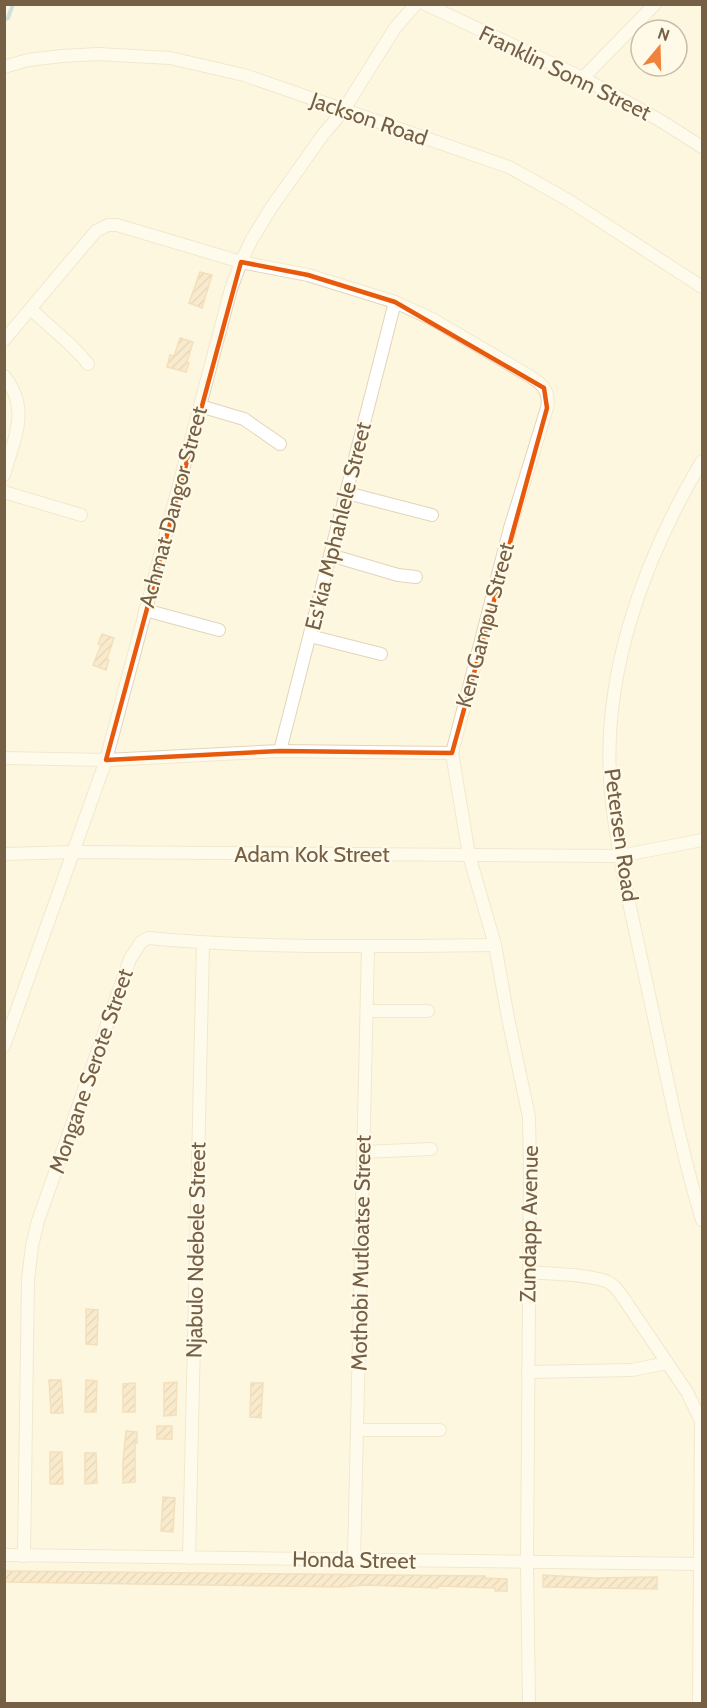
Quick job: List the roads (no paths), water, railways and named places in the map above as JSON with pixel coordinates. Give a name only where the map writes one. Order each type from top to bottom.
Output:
[{"type":"street","name":"Achmat Dangor Street","points":[[4,1046],[106,760],[231,289],[241,262],[272,208],[322,136],[343,111],[395,28],[416,4]]},
{"type":"street","name":"Franklin Sonn Street","points":[[425,4],[583,78],[661,121],[702,147]]},
{"type":"street","points":[[583,78],[655,4]]},
{"type":"street","name":"Jackson Road","points":[[4,67],[28,60],[110,54],[170,58],[244,75],[487,159],[526,175],[702,287]]},
{"type":"street","name":"Ken Gampu Street","points":[[4,340],[96,231],[108,225],[127,226],[241,262],[308,275],[395,302],[432,319],[531,377],[544,388],[548,394],[547,408],[510,528],[452,753]]},
{"type":"street","name":"Es'kia Mphahlele Street","points":[[280,751],[395,302]]},
{"type":"street","points":[[31,309],[79,352],[88,364]]},
{"type":"street","points":[[4,376],[17,394],[20,411],[4,475]]},
{"type":"street","points":[[200,406],[244,419],[280,444]]},
{"type":"street","name":"Petersen Road","points":[[702,461],[666,529],[640,592],[620,664],[609,748],[612,802],[620,856],[681,1143],[702,1220]]},
{"type":"street","points":[[4,492],[81,515]]},
{"type":"street","points":[[346,492],[432,515]]},
{"type":"street","points":[[330,555],[398,575],[416,577]]},
{"type":"street","points":[[145,610],[219,630]]},
{"type":"street","points":[[310,636],[381,654]]},
{"type":"street","points":[[4,758],[106,760],[280,751],[452,753]]},
{"type":"street","name":"Zundapp Avenue","points":[[452,753],[469,855],[495,945],[529,1117],[527,1563],[529,1704]]},
{"type":"street","name":"Adam Kok Street","points":[[4,854],[74,852],[620,856],[702,840]]},
{"type":"street","name":"Mongane Serote Street","points":[[24,1556],[28,1278],[32,1246],[38,1221],[130,959],[141,942],[148,938],[203,943],[368,946],[495,945]]},
{"type":"street","name":"Njabulo Ndebele Street","points":[[189,1558],[203,943]]},
{"type":"street","name":"Mothobi Mutloatse Street","points":[[354,1560],[368,946]]},
{"type":"street","points":[[367,1011],[428,1011]]},
{"type":"street","points":[[363,1152],[431,1149]]},
{"type":"street","points":[[528,1272],[597,1279],[609,1283],[618,1290],[687,1392],[701,1421],[699,1704]]},
{"type":"street","points":[[528,1372],[632,1370],[667,1363]]},
{"type":"street","points":[[357,1430],[440,1430]]},
{"type":"street","name":"Honda Street","points":[[4,1556],[701,1564]]},
{"type":"waterway","points":[[4,20],[8,18],[13,4]]}]
